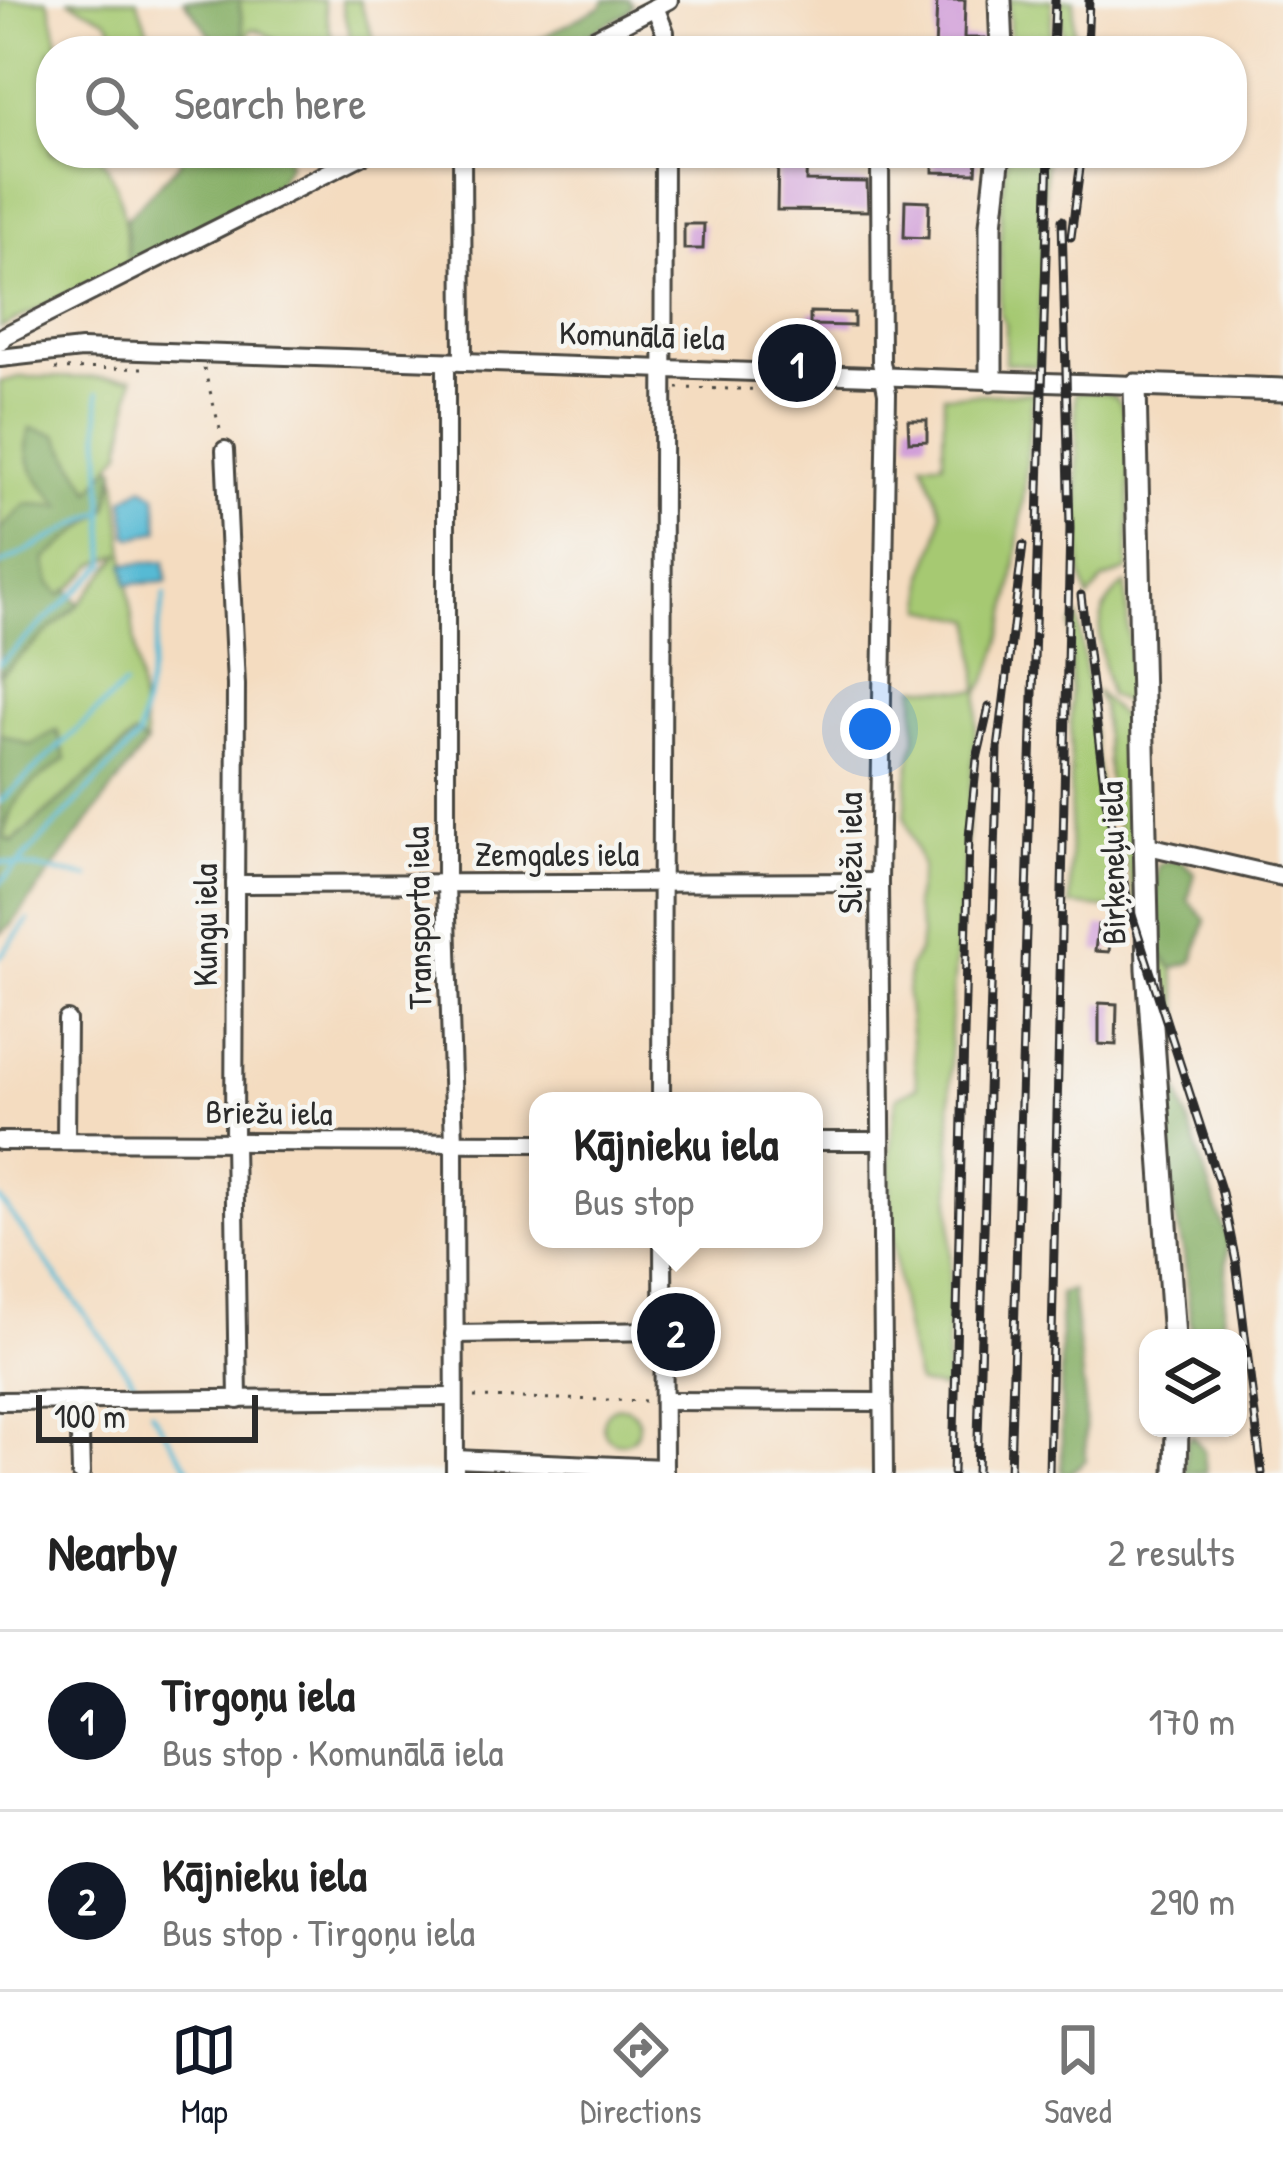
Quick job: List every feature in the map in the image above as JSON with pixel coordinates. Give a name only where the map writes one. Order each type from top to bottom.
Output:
[{"type":"main road","points":[[1000,0],[1001,36]]},
{"type":"main road","points":[[991,380],[991,224],[997,168]]},
{"type":"main road","name":"Komunālā iela","points":[[1135,386],[1283,390]]},
{"type":"main road","name":"Birķeneļu iela","points":[[1135,386],[1144,845],[1154,1078],[1174,1329]]},
{"type":"main road","points":[[1176,1473],[1177,1437]]},
{"type":"street","points":[[599,36],[662,4],[665,36]]},
{"type":"street","points":[[0,343],[4,336],[337,168]]},
{"type":"street","name":"Transporta iela","points":[[455,1466],[454,1144],[446,884],[461,168]]},
{"type":"street","points":[[661,1092],[664,168]]},
{"type":"street","name":"Sliežu iela","points":[[880,168],[887,393],[879,882],[884,1473]]},
{"type":"street","name":"Komunālā iela","points":[[0,358],[81,350],[1135,386]]},
{"type":"street","name":"Kungu iela","points":[[225,450],[236,685],[238,1400]]},
{"type":"street","points":[[1144,845],[1283,877]]},
{"type":"street","name":"Zemgales iela","points":[[235,884],[879,882]]},
{"type":"street","points":[[66,1140],[67,1020]]},
{"type":"street","name":"Briežu iela","points":[[0,1141],[529,1143]]},
{"type":"street","points":[[823,1141],[881,1141]]},
{"type":"street","points":[[455,1466],[664,1470],[663,1248]]},
{"type":"street","points":[[454,1334],[664,1330]]},
{"type":"street","points":[[0,1401],[452,1396]]},
{"type":"street","points":[[79,1400],[81,1473]]},
{"type":"street","points":[[664,1401],[884,1402]]},
{"type":"path","points":[[204,366],[225,450]]},
{"type":"path","points":[[452,1396],[664,1401]]},
{"type":"green space","points":[[0,0],[47,0],[57,36],[36,36],[36,168],[107,168],[122,206],[128,264],[0,328]]},
{"type":"green space","points":[[68,0],[137,0],[150,36],[118,36],[107,20]]},
{"type":"green space","points":[[184,0],[239,0],[244,36],[211,36]]},
{"type":"green space","points":[[239,0],[323,0],[331,36],[269,36],[251,29],[244,36]]},
{"type":"green space","points":[[341,0],[359,0],[372,36],[349,36]]},
{"type":"green space","points":[[604,0],[628,0],[633,5],[585,36],[545,36],[602,6]]},
{"type":"green space","points":[[1009,0],[1052,0],[1051,36],[1010,36]]},
{"type":"green space","points":[[1061,0],[1074,0],[1073,36],[1062,36]]},
{"type":"green space","points":[[175,168],[287,168],[274,190],[128,264],[126,219]]},
{"type":"green space","points":[[1005,168],[1045,168],[1038,366],[1005,363],[1006,325],[1000,314]]},
{"type":"green space","points":[[19,377],[133,378],[122,451],[91,492],[57,435],[62,507],[0,530],[0,382]]},
{"type":"green space","points":[[1075,392],[1115,397],[1128,433],[1128,570],[1103,580],[1088,599],[1081,573]]},
{"type":"green space","points":[[1033,393],[1011,593],[1003,633],[979,692],[950,1026],[946,1389],[918,1384],[898,1280],[890,1164],[897,1097],[917,1087],[907,995],[909,967],[919,951],[921,933],[914,905],[922,867],[905,817],[916,738],[915,687],[978,691],[974,620],[925,609],[924,575],[942,512],[923,462],[943,462],[944,395]]},
{"type":"green space","points":[[30,428],[57,435],[91,491],[112,464],[116,469],[108,508],[45,559],[50,584],[61,595],[68,589],[79,604],[0,674],[0,530],[26,504],[61,506],[29,462]]},
{"type":"green space","points":[[116,473],[146,744],[133,737],[12,842],[5,839],[6,830],[31,746],[0,734],[0,674],[79,604],[122,553],[96,564],[62,596],[50,584],[45,559],[108,508]]},
{"type":"green space","points":[[1126,584],[1129,705],[1109,695],[1100,634],[1105,607]]},
{"type":"green space","points":[[1078,617],[1116,909],[1070,905],[1071,625]]},
{"type":"green space","points":[[1096,691],[1121,717],[1132,720],[1140,922],[1110,792],[1102,706]]},
{"type":"green space","points":[[57,730],[66,759],[16,802],[5,839],[13,842],[134,736],[146,744],[0,934],[0,734],[31,745]]},
{"type":"green space","points":[[1181,861],[1195,873],[1188,900],[1206,920],[1193,962],[1173,968],[1158,951],[1154,896],[1158,865]]},
{"type":"green space","points":[[1158,951],[1173,968],[1186,1047],[1160,990]]},
{"type":"green space","points":[[1167,1057],[1228,1241],[1223,1329],[1191,1329],[1184,1254],[1172,1203],[1162,1062]]},
{"type":"green space","points":[[1072,1290],[1085,1403],[1086,1460],[1070,1473],[1062,1473],[1060,1294]]},
{"type":"green space","points":[[621,1407],[633,1413],[639,1425],[633,1437],[621,1443],[609,1437],[603,1425],[609,1413]]},
{"type":"green space","points":[[1194,1437],[1204,1451],[1206,1473],[1185,1473],[1186,1442]]},
{"type":"water","points":[[143,487],[156,495],[159,531],[133,538],[128,535],[124,499]]},
{"type":"water","points":[[165,561],[167,582],[127,584],[124,564]]},
{"type":"building","points":[[937,0],[965,0],[964,36],[936,36]]},
{"type":"building","points":[[778,168],[806,168],[806,181],[867,182],[868,211],[777,210]]},
{"type":"building","points":[[933,168],[976,168],[976,173],[933,172]]},
{"type":"building","points":[[905,200],[929,201],[928,238],[904,237]]},
{"type":"building","points":[[684,224],[704,224],[703,249],[684,249]]},
{"type":"building","points":[[810,312],[854,313],[854,326],[810,325]]},
{"type":"building","points":[[908,420],[927,420],[927,441],[909,442]]},
{"type":"building","points":[[1098,925],[1111,927],[1109,952],[1095,951]]},
{"type":"building","points":[[1099,1003],[1117,1004],[1116,1045],[1099,1044]]},
{"type":"waterway","points":[[0,663],[106,564],[98,393]]},
{"type":"waterway","points":[[0,565],[103,511]]},
{"type":"waterway","points":[[0,883],[138,738],[165,594]]},
{"type":"waterway","points":[[0,802],[124,686]]},
{"type":"waterway","points":[[0,862],[88,877]]},
{"type":"waterway","points":[[0,957],[28,920]]},
{"type":"waterway","points":[[0,1199],[141,1391]]},
{"type":"waterway","points":[[151,1411],[192,1473]]},
{"type":"railway","points":[[1054,36],[1055,0]]},
{"type":"railway","points":[[1088,36],[1089,0]]},
{"type":"railway","points":[[1010,1473],[1049,168]]},
{"type":"railway","points":[[1071,237],[1080,168]]},
{"type":"railway","points":[[1049,1473],[1070,528],[1062,220]]},
{"type":"railway","points":[[977,1473],[998,749],[1023,545]]},
{"type":"railway","points":[[1081,595],[1106,800],[1129,906],[1222,1193],[1236,1262],[1262,1473]]},
{"type":"railway","points":[[953,1473],[969,837],[977,759],[989,707]]},
{"type":"place","name":"Tirgoņu iela","points":[[797,363]]},
{"type":"place","name":"Kājnieku iela","points":[[676,1332]]}]
